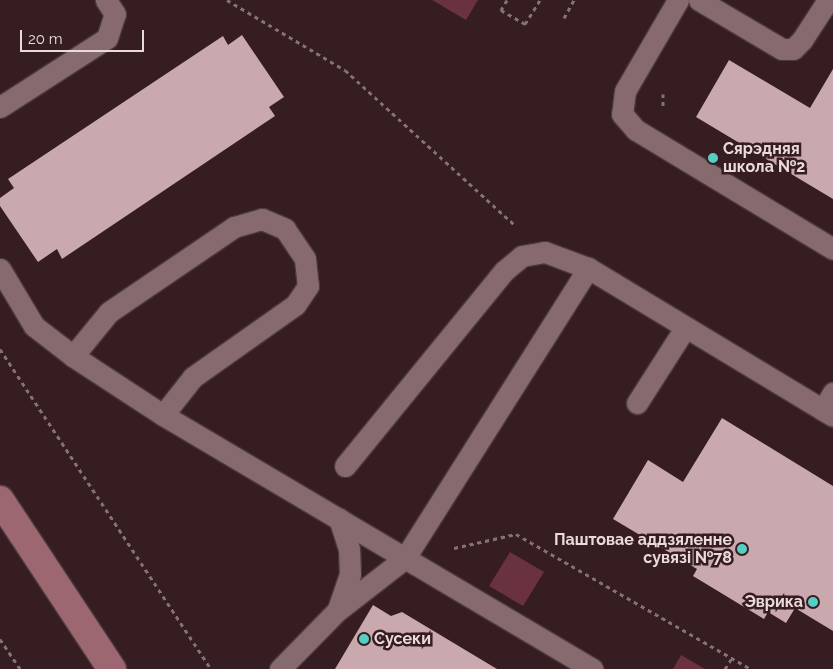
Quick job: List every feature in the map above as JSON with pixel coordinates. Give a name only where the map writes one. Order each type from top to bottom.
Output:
[{"type":"main road","points":[[0,500],[112,669]]},
{"type":"lane","points":[[0,107],[106,38],[115,14],[106,0]]},
{"type":"lane","points":[[678,0],[625,91],[622,114],[636,130],[833,248]]},
{"type":"lane","points":[[699,0],[782,49],[793,49],[802,40],[828,0]]},
{"type":"lane","points":[[73,356],[109,312],[234,227],[262,219],[285,230],[305,259],[308,286],[295,305],[193,378],[163,415]]},
{"type":"lane","points":[[345,466],[504,271],[522,256],[545,252],[588,268],[685,328],[830,406]]},
{"type":"lane","points":[[280,669],[337,611],[405,558],[588,268]]},
{"type":"lane","points":[[0,269],[34,326],[73,356],[163,415],[593,669]]},
{"type":"lane","points":[[637,403],[685,328]]},
{"type":"lane","points":[[337,611],[350,575],[349,549],[339,519]]},
{"type":"path","points":[[227,0],[345,70],[545,252]]},
{"type":"path","points":[[508,0],[501,10],[525,24],[540,0]]},
{"type":"path","points":[[564,18],[574,0]]},
{"type":"path","points":[[664,113],[662,96],[667,88]]},
{"type":"path","points":[[0,349],[211,669]]},
{"type":"path","points":[[405,558],[516,534],[750,669]]},
{"type":"path","points":[[0,639],[20,669]]},
{"type":"path","points":[[725,669],[732,658]]},
{"type":"shaded area","points":[[432,0],[478,0],[466,20]]},
{"type":"shaded area","points":[[510,552],[544,572],[523,606],[489,586]]},
{"type":"shaded area","points":[[681,655],[705,669],[673,669]]},
{"type":"building","points":[[242,35],[284,97],[269,107],[275,116],[62,259],[57,249],[38,262],[0,206],[0,198],[14,188],[8,179],[223,36],[228,45]]},
{"type":"building","points":[[729,60],[810,108],[833,69],[833,199],[696,117]]},
{"type":"building","points":[[722,418],[833,486],[833,631],[795,608],[786,623],[768,612],[764,619],[693,576],[697,569],[613,519],[648,460],[683,482]]},
{"type":"building","points":[[373,605],[391,616],[402,612],[497,669],[335,669]]},
{"type":"place","name":"Сярэдняя школа №2","points":[[713,158]]},
{"type":"place","name":"Паштовае аддзяленне сувязі №78","points":[[742,549]]},
{"type":"place","name":"Эврика","points":[[813,602]]},
{"type":"place","name":"Сусеки","points":[[364,639]]}]
